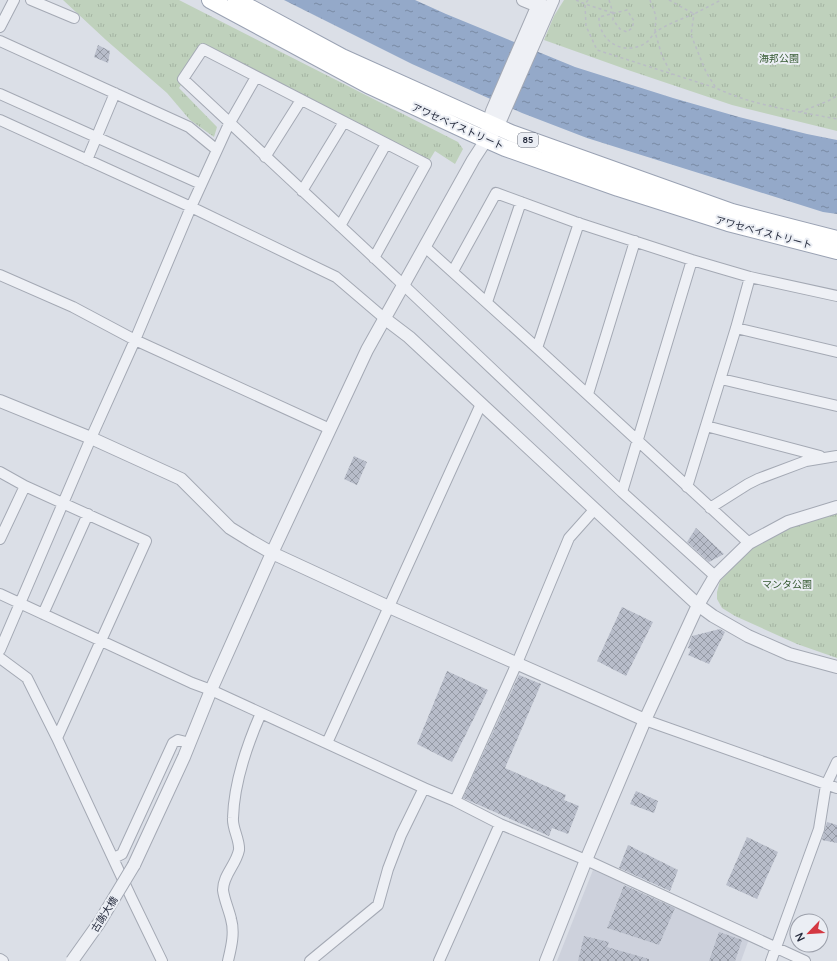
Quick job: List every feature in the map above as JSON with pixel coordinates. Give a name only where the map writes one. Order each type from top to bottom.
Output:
[{"type":"main road","name":"アワセベイストリート","points":[[210,0],[368,85],[486,140],[618,188],[720,221],[837,252]]},
{"type":"main road","name":"アワセベイストリート","points":[[236,0],[342,57],[495,120],[732,212],[837,239]]},
{"type":"street","points":[[0,26],[14,0]]},
{"type":"street","points":[[31,0],[74,18]]},
{"type":"street","points":[[523,0],[545,4]]},
{"type":"street","name":"古謝大橋","points":[[72,961],[99,923],[134,865],[165,801],[211,690],[272,552],[367,350],[486,140],[545,4]]},
{"type":"street","points":[[0,41],[189,127],[217,150]]},
{"type":"street","points":[[374,258],[426,164],[203,49],[182,79],[374,258],[404,285],[622,492],[715,576]]},
{"type":"street","points":[[0,650],[91,438],[135,340],[190,207],[229,123],[256,76]]},
{"type":"street","points":[[86,160],[115,93]]},
{"type":"street","points":[[0,94],[201,184]]},
{"type":"street","points":[[266,157],[301,100]]},
{"type":"street","points":[[0,120],[190,207],[336,277],[409,337],[698,605],[713,616],[748,636],[789,654],[837,667]]},
{"type":"street","points":[[302,191],[344,122]]},
{"type":"street","points":[[340,226],[386,144]]},
{"type":"street","points":[[453,271],[496,193],[579,223],[692,260],[750,277],[837,296]]},
{"type":"street","points":[[487,302],[521,202]]},
{"type":"street","points":[[537,348],[579,223]]},
{"type":"street","points":[[588,394],[635,241]]},
{"type":"street","points":[[425,247],[588,394],[749,543]]},
{"type":"street","points":[[622,492],[692,260]]},
{"type":"street","points":[[0,275],[73,307],[135,340],[330,429]]},
{"type":"street","points":[[688,487],[750,277]]},
{"type":"street","points":[[736,328],[837,352]]},
{"type":"street","points":[[721,379],[837,406]]},
{"type":"street","points":[[0,401],[91,438],[181,478],[230,528],[250,541],[389,607],[517,662],[645,720],[837,788]]},
{"type":"street","points":[[327,743],[481,404]]},
{"type":"street","points":[[706,426],[825,458]]},
{"type":"street","points":[[710,508],[748,484],[806,461],[837,456]]},
{"type":"street","points":[[0,472],[25,486],[146,541],[58,738]]},
{"type":"street","points":[[0,539],[25,486]]},
{"type":"street","points":[[546,961],[586,860],[645,720],[698,605],[715,576],[749,543],[788,522],[837,507]]},
{"type":"street","points":[[455,801],[517,662],[569,538],[594,510]]},
{"type":"street","points":[[43,614],[88,514]]},
{"type":"street","points":[[0,594],[192,684],[211,690],[455,801],[500,824],[586,860],[805,961]]},
{"type":"street","points":[[0,658],[27,678],[58,738],[162,961]]},
{"type":"street","points":[[228,961],[232,944],[232,922],[223,890],[226,877],[239,850],[232,820],[234,803],[251,735],[261,713]]},
{"type":"street","points":[[114,858],[122,854],[173,743],[178,740],[190,743]]},
{"type":"street","points":[[771,961],[819,829],[826,784],[837,762]]},
{"type":"street","points":[[310,961],[378,905],[388,869],[401,835],[424,788]]},
{"type":"street","points":[[439,961],[500,824]]},
{"type":"path","points":[[576,0],[614,13]]},
{"type":"path","points":[[588,0],[585,4],[586,26],[597,50],[716,88],[734,97],[798,112],[837,119]]},
{"type":"path","points":[[609,0],[614,13],[613,20],[620,29],[627,32],[632,28],[634,20],[627,10],[614,13],[598,17],[600,28],[605,36],[613,44],[623,48],[636,48],[647,43],[655,32],[721,0]]},
{"type":"path","points":[[650,0],[656,16],[655,32],[662,56],[672,75]]},
{"type":"path","points":[[669,0],[694,14]]},
{"type":"path","points":[[694,14],[692,34],[706,72],[716,88]]},
{"type":"path","points":[[798,112],[828,102],[837,96]]},
{"type":"shaded area","points":[[593,870],[624,884],[607,928],[659,945],[675,907],[749,939],[741,961],[557,961]]},
{"type":"green space","points":[[63,0],[179,0],[458,142],[463,149],[455,164],[435,151],[427,164],[205,48],[179,88],[217,127],[214,137],[190,120],[167,93]]},
{"type":"green space","name":"海邦公園","points":[[564,0],[837,0],[837,131],[732,105],[544,40],[554,16]]},
{"type":"green space","name":"マンタ公園","points":[[837,510],[837,658],[797,644],[735,616],[722,608],[717,599],[720,581],[753,546],[788,525]]},
{"type":"water","points":[[284,0],[415,0],[575,67],[739,117],[837,140],[837,214],[823,212],[587,138],[522,113],[412,64]]},
{"type":"building","points":[[98,45],[110,51],[108,63],[94,57]]},
{"type":"building","points":[[354,456],[367,462],[357,485],[344,479]]},
{"type":"building","points":[[696,528],[724,554],[709,562],[687,542]]},
{"type":"building","points":[[622,607],[653,622],[626,676],[597,661]]},
{"type":"building","points":[[720,629],[725,632],[709,664],[688,655],[691,649],[688,648],[692,636]]},
{"type":"building","points":[[447,671],[488,690],[452,762],[417,744]]},
{"type":"building","points":[[519,675],[541,684],[505,768],[566,795],[564,800],[579,806],[568,834],[552,828],[549,836],[463,798]]},
{"type":"building","points":[[636,791],[658,801],[654,813],[630,804]]},
{"type":"building","points":[[827,822],[837,825],[837,843],[822,840]]},
{"type":"building","points":[[747,837],[778,852],[757,899],[726,885]]},
{"type":"building","points":[[628,845],[678,870],[670,891],[619,868]]},
{"type":"building","points":[[624,885],[675,908],[659,945],[607,928]]},
{"type":"building","points":[[719,932],[742,940],[735,961],[709,961]]},
{"type":"building","points":[[584,936],[609,942],[607,947],[649,959],[649,961],[578,961]]}]
